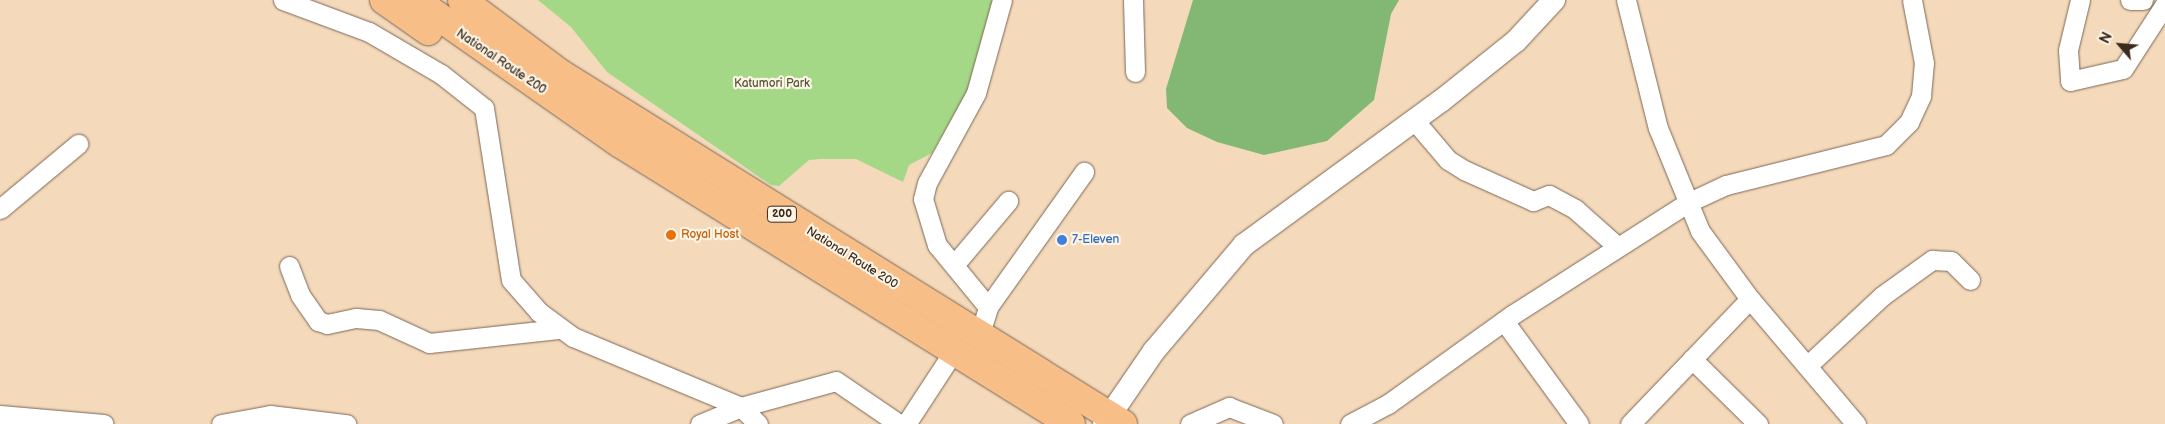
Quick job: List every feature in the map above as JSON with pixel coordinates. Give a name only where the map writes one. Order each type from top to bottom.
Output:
[{"type":"highway","points":[[384,0],[467,59],[621,144]]},
{"type":"highway","name":"National Route 200","points":[[415,0],[621,144],[967,343],[1112,421]]},
{"type":"highway","name":"National Route 200","points":[[462,0],[561,74],[634,119],[967,343],[1071,424]]},
{"type":"highway","points":[[482,0],[634,119]]},
{"type":"street","points":[[283,0],[369,32],[441,74],[484,108],[511,280],[558,329],[741,407],[758,424]]},
{"type":"street","points":[[988,307],[938,244],[923,200],[927,183],[976,93],[1002,0]]},
{"type":"street","points":[[1134,0],[1135,72]]},
{"type":"street","points":[[1112,421],[1154,351],[1244,246],[1414,120],[1516,41],[1554,0]]},
{"type":"street","points":[[1626,0],[1658,128],[1687,203],[1711,250],[1856,424]]},
{"type":"street","points":[[1350,424],[1388,404],[1504,321],[1617,246],[1687,203],[1726,185],[1886,145],[1909,122],[1921,96],[1924,63],[1912,0]]},
{"type":"street","points":[[2080,0],[2068,50],[2070,81],[2124,69],[2165,4]]},
{"type":"street","points":[[2130,0],[2143,0]]},
{"type":"street","points":[[1414,120],[1448,160],[1464,170],[1533,201],[1549,195],[1575,209],[1617,246]]},
{"type":"street","points":[[0,209],[78,144]]},
{"type":"street","points":[[906,424],[967,343],[988,307],[1084,172]]},
{"type":"street","points":[[954,265],[1008,201]]},
{"type":"street","points":[[1807,366],[1882,296],[1932,260],[1951,262],[1970,280]]},
{"type":"street","points":[[288,266],[300,295],[318,322],[327,324],[356,318],[379,320],[429,343],[558,329]]},
{"type":"street","points":[[1630,424],[1750,299]]},
{"type":"street","points":[[1504,321],[1579,424]]},
{"type":"street","points":[[1692,359],[1758,424]]},
{"type":"street","points":[[700,424],[741,407],[836,381],[899,424]]},
{"type":"street","points":[[1190,424],[1229,407],[1273,424]]},
{"type":"street","points":[[0,415],[104,424]]},
{"type":"street","points":[[221,424],[270,415],[346,424]]},
{"type":"green space","name":"Katumori Park","points":[[538,0],[994,0],[974,80],[932,153],[909,165],[903,182],[856,159],[820,159],[809,160],[779,186],[771,185],[607,72],[571,27]]},
{"type":"green space","points":[[1193,0],[1399,0],[1391,14],[1374,100],[1327,141],[1264,155],[1217,142],[1187,128],[1167,108],[1166,89]]},
{"type":"place","name":"Royal Host","points":[[671,235]]},
{"type":"place","name":"7-Eleven","points":[[1062,240]]}]
